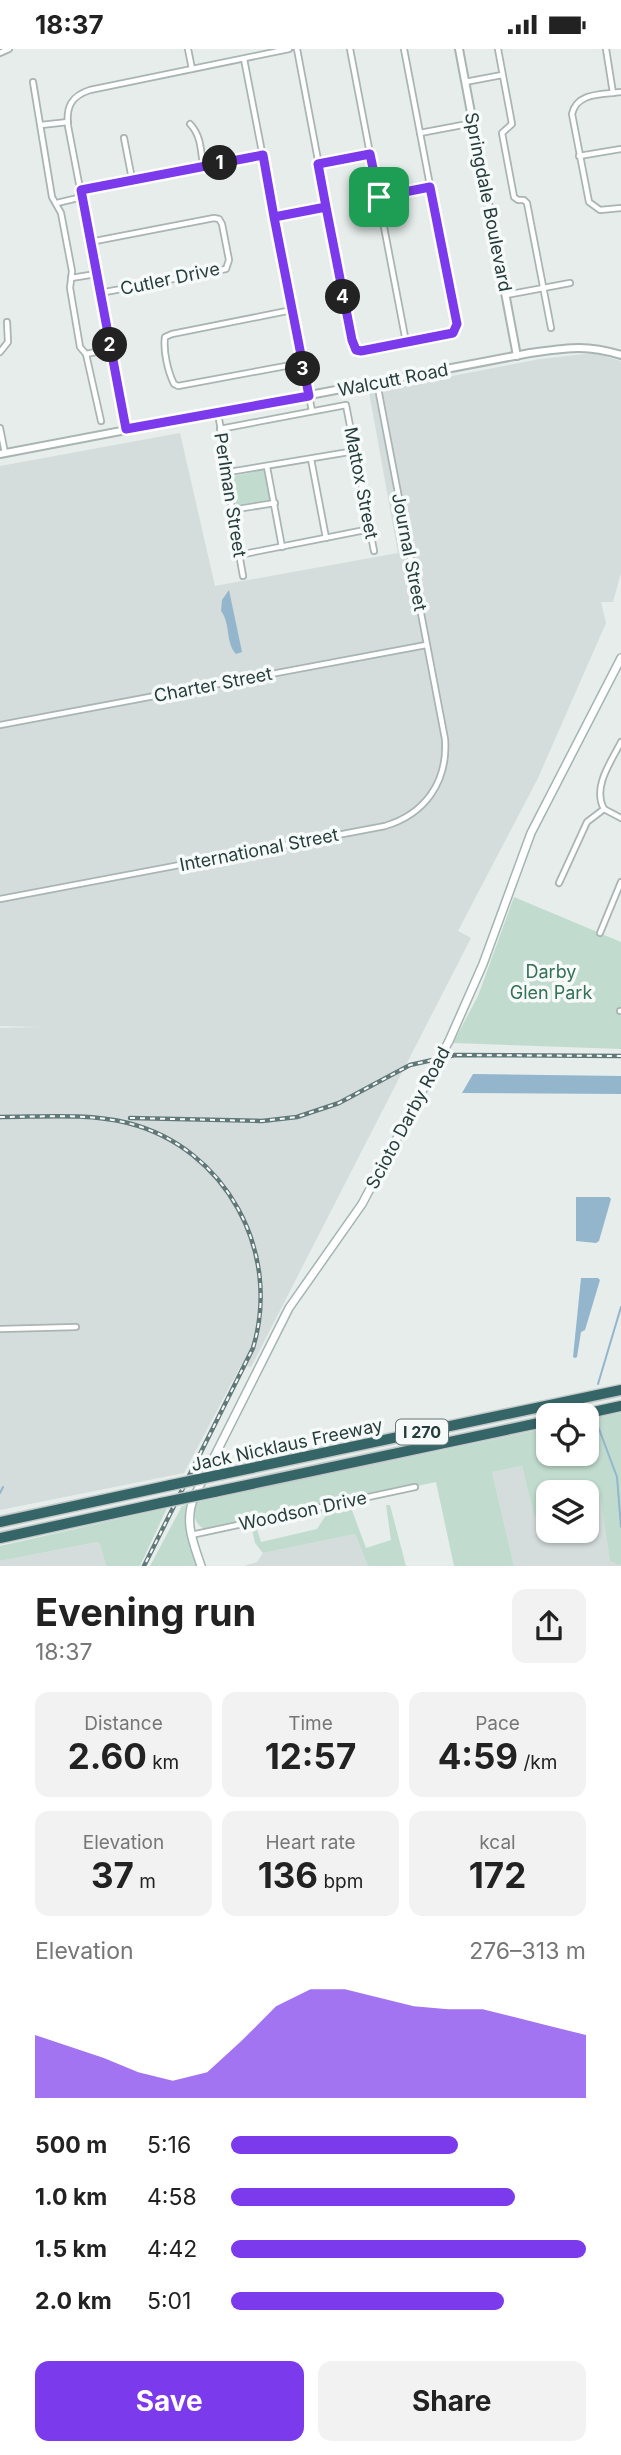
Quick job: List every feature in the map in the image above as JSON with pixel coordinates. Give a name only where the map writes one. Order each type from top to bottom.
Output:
[{"type":"highway","name":"Jack Nicklaus Freeway","points":[[0,1522],[621,1390]]},
{"type":"highway","points":[[599,1411],[621,1406]]},
{"type":"highway","name":"Jack Nicklaus Freeway","points":[[1,1538],[536,1425]]},
{"type":"main road","name":"Scioto Darby Road","points":[[201,1566],[190,1535],[188,1519],[194,1497],[284,1317],[362,1204],[449,1041],[483,964],[531,833],[621,658]]},
{"type":"street","points":[[0,53],[9,49]]},
{"type":"street","points":[[188,49],[192,69]]},
{"type":"street","points":[[126,429],[68,122],[69,104],[79,93],[90,90],[289,49]]},
{"type":"street","points":[[297,49],[352,340],[356,350],[361,351],[453,333],[457,324],[404,49]]},
{"type":"street","points":[[350,49],[406,342]]},
{"type":"street","name":"Springdale Boulevard","points":[[459,49],[517,356]]},
{"type":"street","points":[[498,49],[512,124],[502,132],[514,197],[527,204],[551,328]]},
{"type":"street","points":[[606,49],[613,93]]},
{"type":"street","points":[[220,429],[312,411],[244,59]]},
{"type":"street","points":[[465,82],[503,75]]},
{"type":"street","points":[[33,82],[52,197],[61,213],[72,271],[69,288],[80,347],[86,354],[101,421]]},
{"type":"street","points":[[621,92],[584,97],[575,104],[572,114],[586,195],[594,207],[607,210],[621,208]]},
{"type":"street","points":[[41,125],[68,122]]},
{"type":"street","points":[[420,133],[473,123]]},
{"type":"street","points":[[190,124],[199,138],[203,166]]},
{"type":"street","points":[[124,138],[132,179]]},
{"type":"street","points":[[579,156],[621,149]]},
{"type":"street","points":[[318,164],[370,154]]},
{"type":"street","points":[[57,203],[81,193],[132,179],[263,155]]},
{"type":"street","points":[[379,197],[430,187]]},
{"type":"street","points":[[274,217],[326,207]]},
{"type":"street","name":"Cutler Drive","points":[[90,241],[214,218],[219,219],[222,224],[229,260],[226,269],[100,293]]},
{"type":"street","points":[[71,278],[96,274]]},
{"type":"street","points":[[506,295],[570,283]]},
{"type":"street","points":[[292,310],[168,335],[164,343],[174,384],[182,386],[302,363]]},
{"type":"street","points":[[0,352],[8,342],[7,322]]},
{"type":"street","name":"Walcutt Road","points":[[2,453],[517,356],[581,346],[621,355]]},
{"type":"street","points":[[86,354],[111,349]]},
{"type":"street","name":"Journal Street","points":[[377,383],[441,720]]},
{"type":"street","name":"Mattox Street","points":[[312,411],[345,405],[374,551]]},
{"type":"street","name":"Perlman Street","points":[[218,414],[243,576]]},
{"type":"street","points":[[0,428],[2,453]]},
{"type":"street","points":[[229,472],[355,451]]},
{"type":"street","points":[[311,459],[326,538]]},
{"type":"street","points":[[267,467],[282,547]]},
{"type":"street","points":[[231,510],[275,503]]},
{"type":"street","points":[[239,555],[370,529]]},
{"type":"street","name":"Charter Street","points":[[0,725],[426,645]]},
{"type":"street","name":"International Street","points":[[0,899],[392,824],[420,808],[432,795],[440,779],[446,751],[441,720]]},
{"type":"street","points":[[621,742],[599,789],[604,809],[621,818]]},
{"type":"street","points":[[559,883],[584,826],[604,809]]},
{"type":"street","points":[[600,933],[621,882]]},
{"type":"street","points":[[615,898],[621,900]]},
{"type":"street","points":[[0,1329],[76,1327]]},
{"type":"street","name":"Woodson Drive","points":[[190,1535],[415,1487]]},
{"type":"shaded area","points":[[594,353],[621,361],[621,573],[613,602],[601,602],[606,623],[538,778],[458,931],[471,938],[251,1367],[241,1365],[184,1473],[0,1510],[0,1028],[42,1027],[0,1026],[0,466],[180,433],[215,586],[398,553],[369,392],[540,359]]},
{"type":"shaded area","points":[[522,1466],[536,1516],[536,1543],[599,1543],[599,1490],[610,1560],[620,1566],[514,1566],[492,1472]]},
{"type":"shaded area","points":[[355,1534],[368,1566],[244,1566],[257,1562],[263,1553]]},
{"type":"shaded area","points":[[97,1542],[100,1544],[106,1566],[0,1566],[0,1561]]},
{"type":"green space","points":[[264,470],[270,500],[236,505],[233,476]]},
{"type":"green space","name":"Darby Glen Park","points":[[514,897],[621,942],[621,1049],[453,1043],[478,996]]},
{"type":"green space","points":[[621,1413],[621,1566],[610,1561],[599,1480],[536,1480],[534,1516],[522,1466],[492,1472],[514,1566],[454,1566],[436,1482],[207,1530],[195,1519],[197,1502],[536,1431],[536,1466],[599,1466],[599,1417]]},
{"type":"green space","points":[[349,1502],[366,1548],[391,1540],[386,1505],[390,1505],[406,1566],[368,1566],[355,1534],[263,1553],[255,1543],[251,1524],[255,1523],[261,1542],[317,1529],[328,1512],[298,1516],[297,1513]]},
{"type":"green space","points":[[186,1505],[185,1516],[198,1566],[150,1566],[182,1506]]},
{"type":"green space","points":[[167,1508],[140,1566],[106,1566],[100,1544],[97,1542],[0,1561],[0,1546]]},
{"type":"water","points":[[229,590],[242,652],[236,654],[230,644],[221,611],[222,600]]},
{"type":"water","points":[[473,1074],[621,1076],[621,1094],[462,1093]]},
{"type":"water","points":[[576,1197],[611,1199],[599,1241],[596,1243],[576,1241]]},
{"type":"water","points":[[581,1278],[600,1280],[585,1330],[581,1332],[575,1358],[573,1357]]},
{"type":"waterway","points":[[598,1384],[621,1307]]},
{"type":"waterway","points":[[599,1429],[617,1477],[621,1527]]},
{"type":"waterway","points":[[0,1493],[3,1487]]},
{"type":"railway","points":[[130,1118],[262,1121],[297,1117],[339,1103],[410,1065],[455,1055],[621,1056]]},
{"type":"railway","points":[[0,1117],[97,1118],[128,1123],[163,1136],[193,1155],[218,1180],[238,1209],[252,1241],[259,1276],[260,1312],[253,1348],[144,1566]]},
{"type":"route","points":[[379,197],[370,154],[318,164],[326,207],[274,217],[263,155],[81,190],[126,429],[309,396],[274,217],[326,207],[353,346],[356,350],[453,333],[457,324],[430,187],[379,197]]}]
